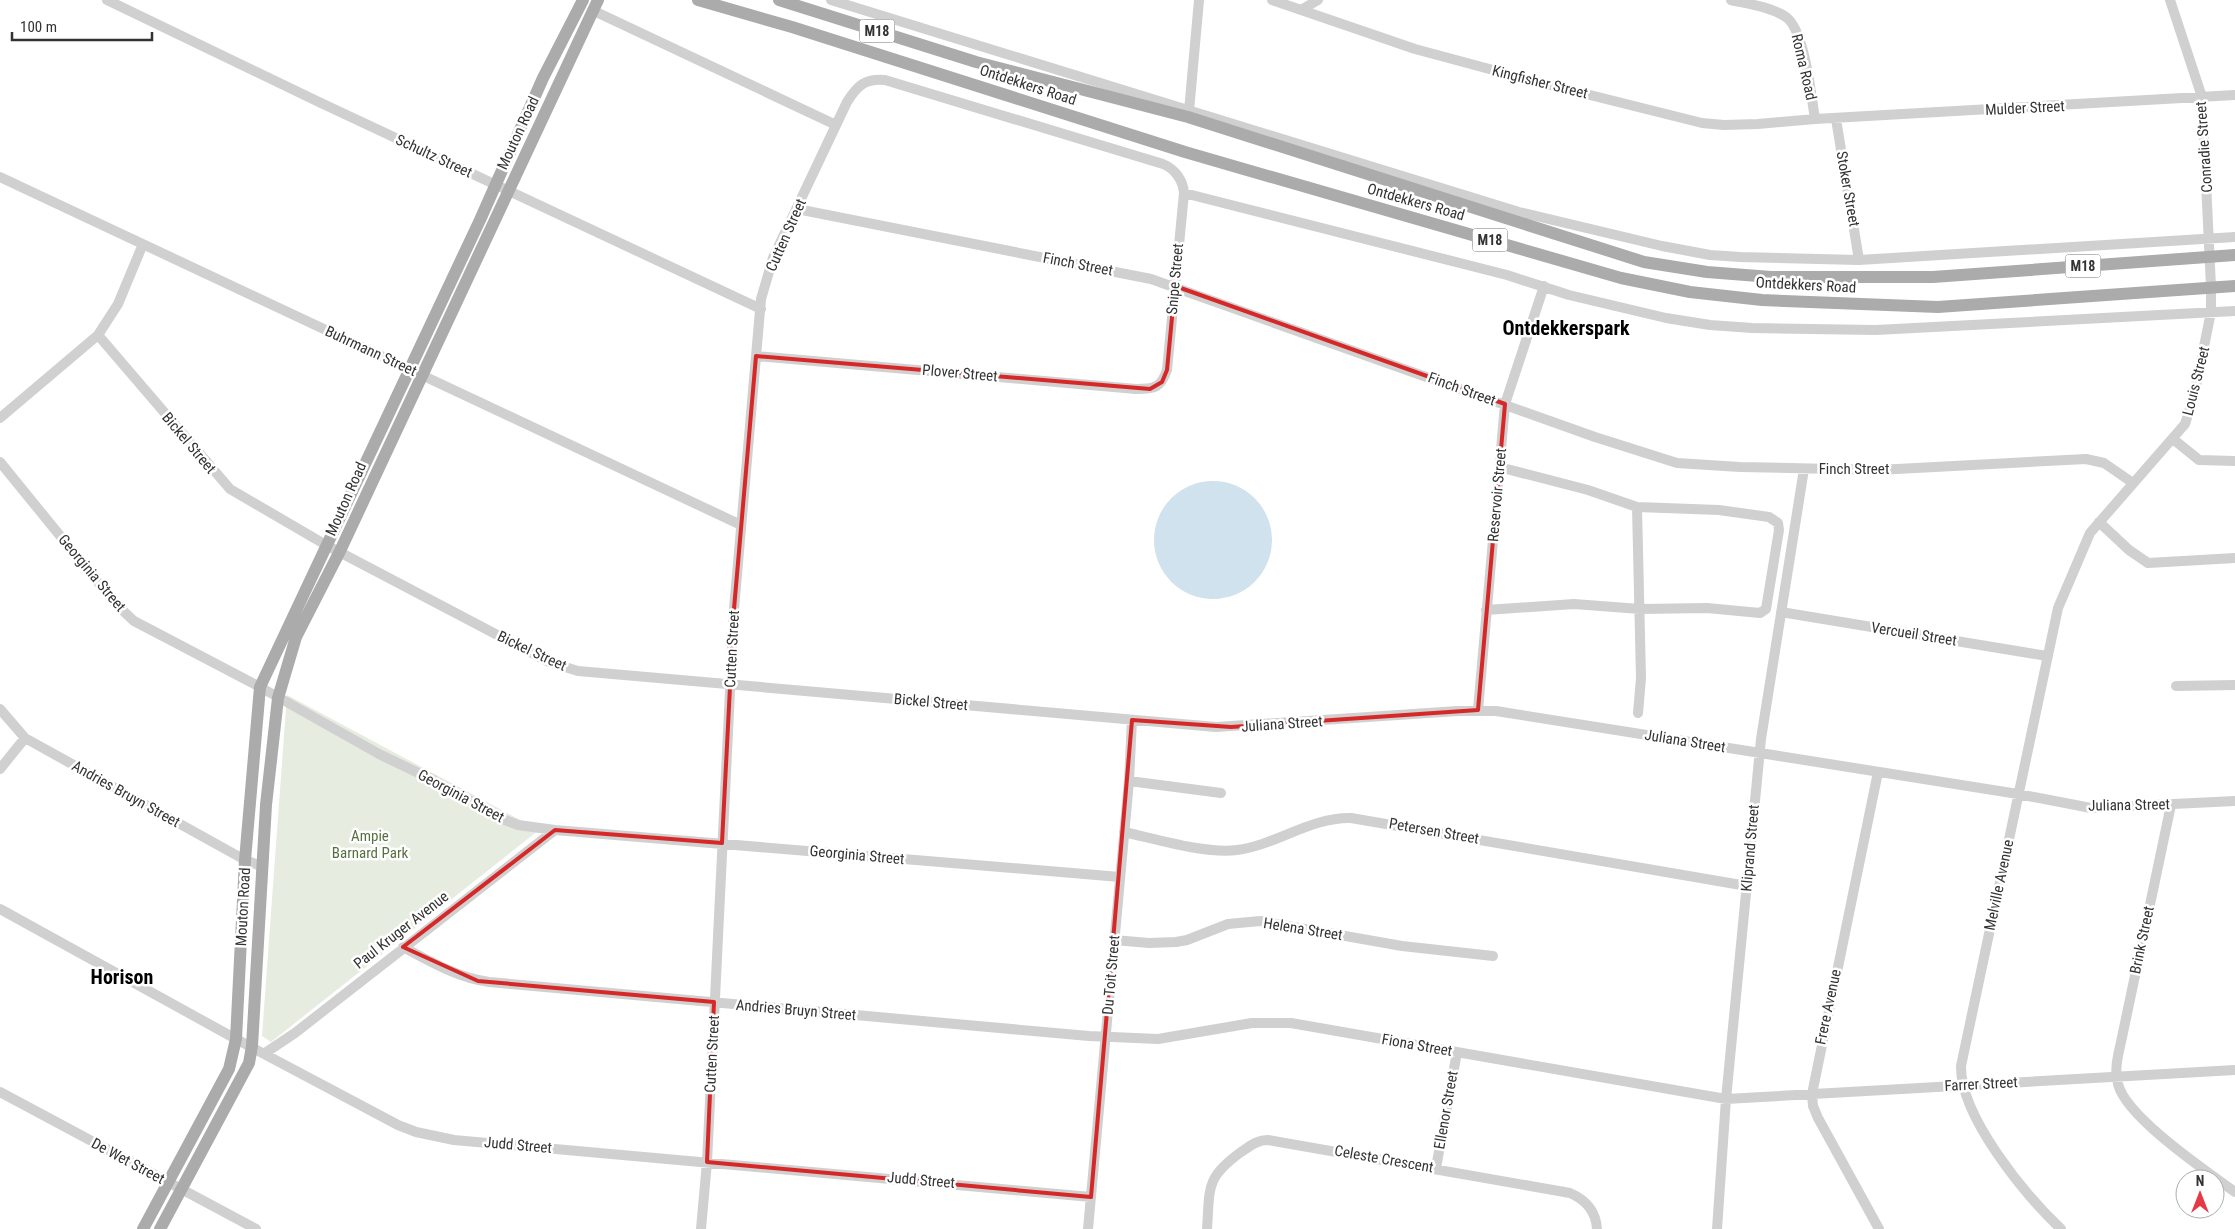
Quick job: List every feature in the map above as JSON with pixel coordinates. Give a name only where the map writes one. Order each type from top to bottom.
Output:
[{"type":"main road","name":"Ontdekkers Road","points":[[698,0],[792,27],[1185,152],[1621,278],[1690,292],[1762,300],[1938,306],[2235,286]]},
{"type":"main road","name":"Ontdekkers Road","points":[[779,0],[976,62],[1188,117],[1644,262],[1707,272],[1770,277],[1933,277],[2235,255]]},
{"type":"main road","name":"Mouton Road","points":[[236,1039],[245,860],[260,687],[496,185],[578,1]]},
{"type":"main road","name":"Mouton Road","points":[[252,1046],[266,805],[278,698],[296,637],[340,551],[596,5]]},
{"type":"main road","points":[[143,1229],[229,1069],[236,1039]]},
{"type":"main road","points":[[160,1229],[243,1076],[252,1046]]},
{"type":"street","name":"Schultz Street","points":[[108,0],[761,309]]},
{"type":"street","name":"Ontdekkers Road","points":[[831,0],[1519,212],[1600,232],[1722,256],[1859,260],[2235,237]]},
{"type":"street","points":[[1189,111],[1199,0]]},
{"type":"street","name":"Kingfisher Street","points":[[1272,0],[1415,49],[1530,80],[1702,122],[1724,125],[1815,119]]},
{"type":"street","points":[[1301,10],[1318,0]]},
{"type":"street","name":"Conradie Street","points":[[2170,0],[2202,96],[2210,239]]},
{"type":"street","name":"Roma Road","points":[[1736,1],[1773,11],[1785,17],[1796,29],[1815,119]]},
{"type":"street","points":[[596,5],[836,125]]},
{"type":"street","name":"Cutten Street","points":[[701,1229],[707,1162],[730,684],[741,525],[762,299],[773,258],[854,90],[865,81],[885,80],[1163,164],[1172,168],[1179,177]]},
{"type":"street","name":"Mulder Street","points":[[1815,119],[2235,95]]},
{"type":"street","name":"Stoker Street","points":[[1836,119],[1859,260]]},
{"type":"street","name":"Buhrmann Street","points":[[0,177],[741,525]]},
{"type":"street","name":"Snipe Street","points":[[1162,382],[1167,370],[1184,193],[1179,177]]},
{"type":"street","points":[[1184,193],[1498,273],[1569,295],[1666,318],[1710,325],[1752,328],[1876,330],[2235,311]]},
{"type":"street","name":"Finch Street","points":[[797,209],[1141,276],[1677,464],[1878,470],[2086,459],[2104,463],[2133,483]]},
{"type":"street","name":"Louis Street","points":[[2099,522],[2173,439],[2185,424],[2189,414],[2211,312],[2210,239]]},
{"type":"street","points":[[0,418],[98,335],[118,304],[143,244]]},
{"type":"street","name":"Reservoir Street","points":[[1478,710],[1505,404],[1544,286]]},
{"type":"street","name":"Bickel Street","points":[[98,335],[230,489],[326,545],[557,666],[578,671],[1132,720]]},
{"type":"street","name":"Plover Street","points":[[756,356],[1136,390],[1150,389],[1162,382]]},
{"type":"street","points":[[2173,439],[2199,460],[2235,461]]},
{"type":"street","name":"Georginia Street","points":[[0,462],[124,612],[134,620],[260,687],[379,754],[433,780],[505,820],[530,827],[555,830],[1120,877]]},
{"type":"street","points":[[1486,610],[1574,604],[1640,609],[1707,608],[1760,613],[1766,609],[1779,530],[1778,523],[1769,517],[1719,510],[1637,507],[1588,490],[1499,467]]},
{"type":"street","name":"Kliprand Street","points":[[1717,1224],[1726,1099],[1760,753],[1804,469]]},
{"type":"street","points":[[1637,507],[1641,678],[1638,713]]},
{"type":"street","points":[[2099,522],[2129,550],[2148,563],[2235,558]]},
{"type":"street","name":"Melville Avenue","points":[[2061,1229],[2026,1192],[2001,1159],[1976,1117],[1962,1086],[1961,1066],[2055,617],[2090,534],[2099,522]]},
{"type":"street","name":"Vercueil Street","points":[[1781,612],[2047,656]]},
{"type":"street","points":[[2176,686],[2235,685]]},
{"type":"street","name":"Andries Bruyn Street","points":[[0,709],[25,738],[245,860],[261,866]]},
{"type":"street","name":"Juliana Street","points":[[1132,720],[1231,727],[1478,710],[1530,716],[2018,794],[2092,808],[2235,801]]},
{"type":"street","name":"Du Toit Street","points":[[1088,1229],[1129,782],[1132,720]]},
{"type":"street","points":[[0,768],[25,738]]},
{"type":"street","name":"Frere Avenue","points":[[1878,772],[1812,1094],[1813,1106],[1818,1118],[1880,1229]]},
{"type":"street","points":[[1129,782],[1222,793]]},
{"type":"street","name":"Brink Street","points":[[2116,1076],[2121,1042],[2170,805]]},
{"type":"street","name":"Petersen Street","points":[[1124,832],[1188,845],[1238,850],[1330,819],[1351,818],[1747,886]]},
{"type":"street","name":"Paul Kruger Avenue","points":[[265,1053],[295,1033],[555,830]]},
{"type":"street","name":"Judd Street","points":[[0,909],[236,1039],[385,1118],[416,1132],[454,1140],[1091,1197]]},
{"type":"street","name":"Helena Street","points":[[1114,940],[1149,943],[1176,942],[1187,940],[1228,924],[1260,921],[1402,946],[1493,956]]},
{"type":"street","name":"Andries Bruyn Street","points":[[403,947],[439,967],[478,981],[1105,1037]]},
{"type":"street","name":"Fiona Street","points":[[1105,1037],[1158,1039],[1252,1023],[1276,1022],[1312,1026],[1726,1099]]},
{"type":"street","name":"Ellenor Street","points":[[1436,1168],[1457,1052]]},
{"type":"street","name":"Farrer Street","points":[[1726,1099],[2235,1070]]},
{"type":"street","points":[[2116,1076],[2121,1092],[2159,1134],[2235,1192]]},
{"type":"street","name":"De Wet Street","points":[[0,1092],[256,1229]]},
{"type":"street","name":"Celeste Crescent","points":[[1207,1229],[1211,1184],[1215,1175],[1235,1156],[1261,1140],[1286,1142],[1570,1193],[1578,1196],[1588,1206],[1595,1218],[1597,1229]]},
{"type":"street","points":[[1717,1224],[1726,1229]]},
{"type":"highlighted area","points":[[1175,286],[1505,404],[1478,710],[1231,727],[1132,720],[1091,1197],[707,1162],[714,1002],[478,981],[403,947],[555,830],[722,843],[734,609],[756,356],[1150,389],[1162,382],[1167,370]]},
{"type":"green space","name":"Ampie Barnard Park","points":[[287,695],[539,830],[271,1042],[262,1036]]},
{"type":"water","points":[[1213,481],[1235,486],[1246,491],[1262,507],[1267,518],[1272,540],[1267,562],[1262,573],[1246,589],[1235,594],[1213,599],[1191,594],[1180,589],[1164,573],[1159,562],[1154,540],[1159,518],[1164,507],[1180,491],[1191,486]]},
{"type":"district","name":"Ontdekkerspark","points":[[1566,328]]},
{"type":"district","name":"Horison","points":[[122,977]]}]
